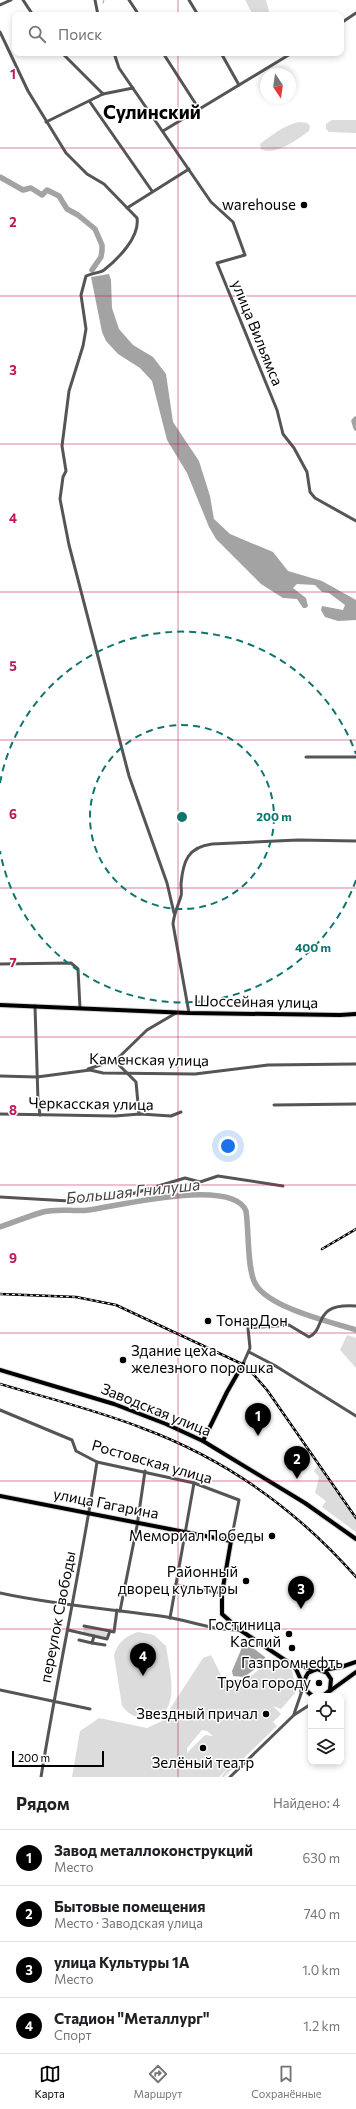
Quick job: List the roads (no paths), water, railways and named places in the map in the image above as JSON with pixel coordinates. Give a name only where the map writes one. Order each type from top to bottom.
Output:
[{"type":"main road","name":"Шоссейная улица","points":[[0,1005],[177,1013],[356,1014]]},
{"type":"main road","points":[[203,1441],[227,1392],[243,1364]]},
{"type":"main road","name":"Заводская улица","points":[[0,1370],[114,1404],[166,1424],[203,1441],[293,1496],[356,1539]]},
{"type":"main road","name":"улица Гагарина","points":[[0,1496],[232,1541]]},
{"type":"main road","points":[[232,1541],[222,1593],[222,1614],[240,1630],[294,1666],[304,1685],[311,1693]]},
{"type":"main road","points":[[287,1661],[315,1670],[341,1667],[356,1662]]},
{"type":"main road","points":[[304,1685],[308,1673],[315,1670]]},
{"type":"main road","points":[[321,1670],[327,1673],[331,1680],[332,1685],[326,1693]]},
{"type":"main road","points":[[327,1693],[356,1672]]},
{"type":"street","points":[[0,5],[11,0]]},
{"type":"street","points":[[24,0],[31,12]]},
{"type":"street","points":[[95,0],[97,12]]},
{"type":"street","points":[[129,0],[137,12]]},
{"type":"street","points":[[189,0],[196,12]]},
{"type":"street","points":[[344,21],[356,13]]},
{"type":"street","points":[[0,32],[28,91],[66,153],[87,174],[104,184],[137,218],[138,224],[125,249],[102,271],[86,276],[82,290],[81,299],[86,329],[83,346],[68,397],[62,446],[66,471],[63,477],[60,499],[69,545],[128,769],[167,883],[174,913]]},
{"type":"street","points":[[65,56],[103,94]]},
{"type":"street","points":[[115,56],[119,68],[189,169],[127,208]]},
{"type":"street","points":[[165,56],[199,109]]},
{"type":"street","points":[[223,56],[239,85]]},
{"type":"street","points":[[163,131],[287,56]]},
{"type":"street","points":[[46,122],[90,102],[103,94],[133,88]]},
{"type":"street","points":[[90,102],[152,191]]},
{"type":"street","name":"улица Вильямса","points":[[189,169],[210,202],[236,226],[245,255],[217,264],[277,410],[283,434],[294,448],[307,472],[310,492],[315,498],[356,521]]},
{"type":"street","points":[[306,757],[356,757]]},
{"type":"street","points":[[189,1013],[173,924],[174,913],[181,895],[184,868],[188,856],[196,847],[212,844],[298,840],[356,841]]},
{"type":"street","points":[[0,964],[71,963],[78,969],[80,1008]]},
{"type":"street","points":[[35,1006],[37,1077],[40,1115]]},
{"type":"street","points":[[84,1070],[116,1060],[147,1030],[177,1013]]},
{"type":"street","points":[[116,1060],[122,1069],[136,1082],[139,1114]]},
{"type":"street","name":"Каменская улица","points":[[0,1076],[37,1077],[84,1070],[95,1070],[103,1073],[195,1074],[284,1064],[356,1064]]},
{"type":"street","points":[[274,1105],[356,1104]]},
{"type":"street","name":"Черкасская улица","points":[[0,1114],[116,1116],[139,1114],[171,1116],[182,1112]]},
{"type":"street","points":[[0,1198],[69,1201],[97,1200],[128,1195],[185,1178],[200,1182],[218,1176],[283,1186]]},
{"type":"street","points":[[243,1364],[249,1352],[248,1328],[290,1325],[309,1337],[313,1335],[322,1316],[333,1308],[356,1306]]},
{"type":"street","points":[[249,1352],[274,1365],[356,1416]]},
{"type":"street","name":"Ростовская улица","points":[[0,1410],[72,1440],[76,1451],[98,1462],[145,1471],[194,1483],[239,1500],[232,1541]]},
{"type":"street","name":"переулок Свободы","points":[[41,1777],[53,1700],[73,1605],[98,1462]]},
{"type":"street","points":[[84,1626],[114,1632],[138,1522],[145,1471]]},
{"type":"street","points":[[170,1618],[194,1483]]},
{"type":"street","points":[[175,1585],[222,1593]]},
{"type":"street","points":[[0,1593],[31,1600],[170,1618],[225,1629],[240,1630]]},
{"type":"street","points":[[68,1630],[107,1639],[110,1631]]},
{"type":"street","points":[[92,1643],[94,1636]]},
{"type":"street","points":[[79,1640],[105,1646]]},
{"type":"street","points":[[298,1674],[300,1698]]},
{"type":"street","points":[[294,1715],[304,1685]]},
{"type":"street","points":[[0,1690],[90,1709]]},
{"type":"street","points":[[230,1777],[294,1715],[308,1706]]},
{"type":"waterway","points":[[0,177],[23,190],[31,188],[42,195],[47,190],[59,196],[67,209],[78,215],[95,229],[102,245],[102,251],[101,257],[92,270]]},
{"type":"waterway","points":[[356,419],[354,421],[356,428]]},
{"type":"waterway","name":"Большая Гнилуша","points":[[0,1227],[32,1215],[49,1211],[89,1210],[174,1196],[220,1196],[237,1201],[246,1211],[250,1266],[254,1281],[260,1290],[284,1306],[315,1318],[356,1330]]},
{"type":"railway","points":[[322,1249],[356,1229]]},
{"type":"railway","points":[[0,1294],[76,1297],[116,1305],[240,1363],[254,1375],[267,1390],[356,1518]]},
{"type":"railway","points":[[0,1384],[125,1422],[173,1441],[203,1455],[231,1471],[285,1509],[309,1530],[356,1577]]},
{"type":"place","name":"warehouse","points":[[304,205]]},
{"type":"place","name":"ТонарДон","points":[[208,1321]]},
{"type":"place","name":"Здание цеха железного порошка","points":[[123,1360]]},
{"type":"place","name":"Завод металлоконструкций","points":[[258,1436]]},
{"type":"place","name":"Бытовые помещения","points":[[297,1479]]},
{"type":"place","name":"Мемориал Победы","points":[[272,1536]]},
{"type":"place","name":"Районный дворец культуры","points":[[246,1581]]},
{"type":"place","name":"улица Культуры 1А","points":[[301,1609]]},
{"type":"place","name":"Гостиница Каспий","points":[[289,1634]]},
{"type":"place","name":"Газпромнефть","points":[[292,1648]]},
{"type":"place","name":"Стадион \"Металлург\"","points":[[143,1676]]},
{"type":"place","name":"Труба городу","points":[[319,1683]]},
{"type":"place","name":"Звездный причал","points":[[266,1714]]},
{"type":"place","name":"Зелёный театр","points":[[203,1748]]},
{"type":"district","name":"Сулинский","points":[[152,112]]}]
